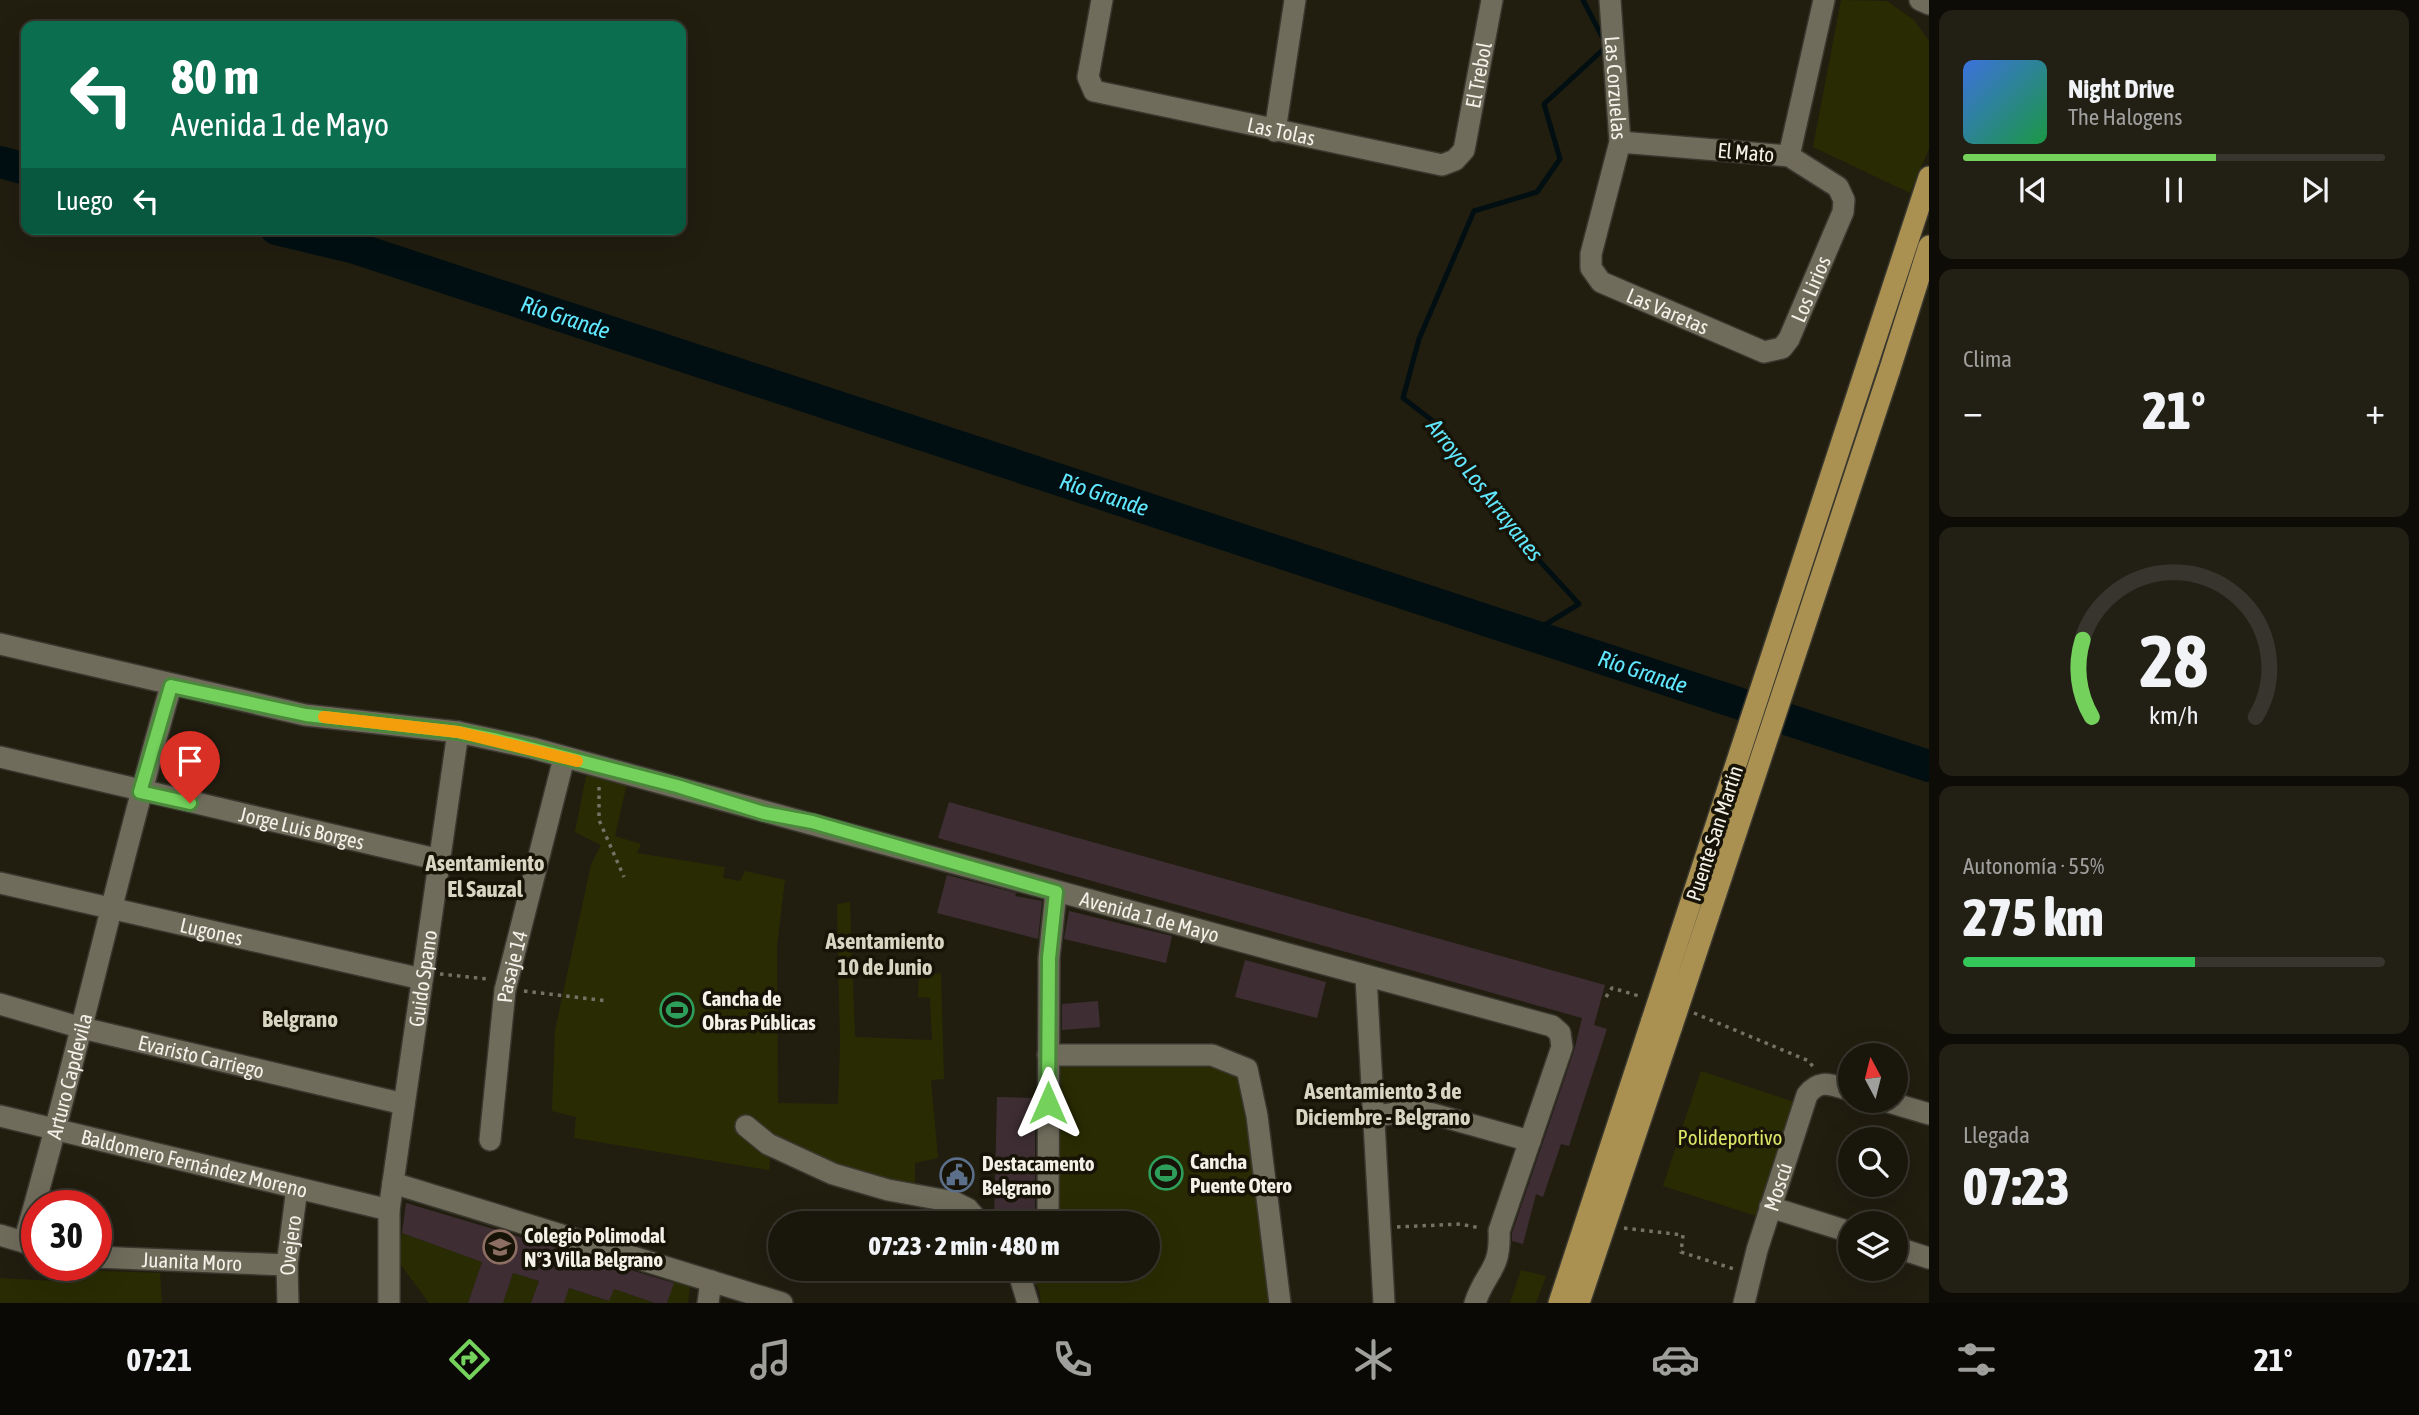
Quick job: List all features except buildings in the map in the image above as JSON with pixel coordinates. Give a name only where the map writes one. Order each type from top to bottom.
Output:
[{"type":"main road","name":"Puente San Martín","points":[[1579,1303],[1605,1226],[1662,1023],[1868,362],[1929,177]]},
{"type":"main road","name":"Puente San Martín","points":[[1559,1303],[1662,1023],[1889,372],[1929,246]]},
{"type":"street","name":"Las Tolas","points":[[1102,0],[1088,76],[1094,91],[1442,165],[1455,160],[1464,150]]},
{"type":"street","points":[[1275,131],[1295,0]]},
{"type":"street","name":"El Trebol","points":[[1464,150],[1492,0]]},
{"type":"street","name":"Las Corzuelas","points":[[1591,254],[1620,142],[1610,0]]},
{"type":"street","points":[[1789,156],[1824,0]]},
{"type":"street","points":[[1920,0],[1929,4]]},
{"type":"street","name":"El Mato","points":[[1620,142],[1789,156],[1838,187],[1844,200],[1843,212]]},
{"type":"street","name":"Los Lirios","points":[[1764,352],[1782,348],[1790,339],[1843,212]]},
{"type":"street","name":"Las Varetas","points":[[1591,254],[1591,268],[1601,282],[1764,352]]},
{"type":"street","name":"Avenida 1 de Mayo","points":[[0,644],[171,686],[306,715],[458,732],[564,758],[764,813],[812,822],[1056,892],[1366,976],[1469,1001],[1552,1026],[1560,1033],[1562,1048],[1530,1141]]},
{"type":"street","name":"Arturo Capdevila","points":[[43,1190],[109,909],[171,686]]},
{"type":"street","name":"Guido Spano","points":[[390,1303],[389,1210],[458,732]]},
{"type":"street","name":"Jorge Luis Borges","points":[[0,757],[140,792],[440,860]]},
{"type":"street","name":"Pasaje 14","points":[[490,1140],[505,990],[564,758]]},
{"type":"street","name":"Lugones","points":[[0,883],[422,979]]},
{"type":"street","points":[[1048,1211],[1049,958],[1056,892]]},
{"type":"street","points":[[1366,976],[1384,1303]]},
{"type":"street","name":"Evaristo Carriego","points":[[0,1004],[82,1028],[404,1104]]},
{"type":"street","points":[[1048,1055],[1212,1055],[1247,1069],[1258,1116],[1280,1303]]},
{"type":"street","points":[[1824,1083],[1838,1087]]},
{"type":"street","name":"Moscú","points":[[1744,1303],[1770,1207],[1807,1095],[1814,1086],[1824,1083]]},
{"type":"street","points":[[1908,1108],[1929,1114]]},
{"type":"street","points":[[1373,1117],[1410,1110],[1426,1112],[1530,1141],[1499,1231],[1500,1253],[1496,1267],[1479,1291],[1475,1303]]},
{"type":"street","name":"Baldomero Fernández Moreno","points":[[0,1116],[389,1210]]},
{"type":"street","points":[[746,1126],[768,1144],[832,1174],[888,1190],[954,1202],[970,1211]]},
{"type":"street","points":[[393,1183],[782,1303]]},
{"type":"street","name":"Ovejero","points":[[288,1303],[287,1265],[297,1188]]},
{"type":"street","points":[[1770,1207],[1838,1228]]},
{"type":"street","points":[[0,1235],[21,1241]]},
{"type":"street","points":[[1908,1251],[1929,1258]]},
{"type":"street","name":"Juanita Moro","points":[[112,1258],[287,1265]]},
{"type":"street","points":[[708,1303],[712,1281]]},
{"type":"street","points":[[1019,1281],[1028,1303]]},
{"type":"path","points":[[599,767],[599,820],[624,877]]},
{"type":"path","points":[[1689,1011],[1809,1061],[1824,1083]]},
{"type":"path","points":[[1381,1228],[1460,1224],[1499,1231]]},
{"type":"path","points":[[1605,1226],[1683,1235],[1681,1252],[1751,1274]]},
{"type":"green space","points":[[1841,0],[1887,1],[1914,20],[1929,41],[1929,149],[1910,193],[1813,147]]},
{"type":"green space","points":[[587,772],[627,783],[615,836],[641,844],[637,853],[725,867],[723,878],[740,881],[745,871],[785,880],[777,945],[778,1103],[838,1104],[840,1044],[837,904],[850,902],[855,1037],[932,1040],[930,998],[918,997],[919,976],[941,973],[944,1079],[931,1080],[938,1158],[915,1163],[915,1190],[771,1152],[769,1170],[574,1138],[576,1117],[552,1111],[555,1030],[591,865],[601,845],[575,832]]},
{"type":"green space","points":[[1044,1047],[1223,1057],[1240,1078],[1249,1126],[1269,1303],[1041,1303],[1039,1289],[1033,1281],[1160,1281],[1160,1211],[1036,1211],[1039,1098]]},
{"type":"green space","name":"Polideportivo","points":[[1701,1071],[1794,1102],[1756,1216],[1663,1186]]},
{"type":"green space","points":[[402,1233],[482,1262],[468,1303],[429,1303],[398,1261]]},
{"type":"green space","points":[[1521,1270],[1546,1276],[1536,1303],[1510,1303]]},
{"type":"green space","points":[[112,1271],[160,1273],[162,1303],[0,1303],[0,1278],[112,1281]]},
{"type":"green space","points":[[513,1273],[539,1281],[531,1303],[503,1303]]},
{"type":"green space","points":[[674,1281],[690,1286],[688,1303],[667,1303]]},
{"type":"green space","points":[[569,1288],[608,1301],[614,1289],[655,1303],[564,1303]]},
{"type":"waterway","name":"Arroyo Los Arrayanes","points":[[1530,634],[1579,604],[1504,522],[1438,425],[1403,398],[1419,339],[1474,211],[1537,192],[1560,159],[1544,104],[1607,46],[1583,0]]},
{"type":"waterway","name":"Río Grande","points":[[0,162],[21,168]]},
{"type":"waterway","name":"Río Grande","points":[[301,235],[355,248],[1929,766]]},
{"type":"slow traffic","points":[[324,717],[458,732],[577,761]]},
{"type":"place","name":"Cancha de Obras Públicas","points":[[677,1010]]},
{"type":"place","name":"Cancha Puente Otero","points":[[1166,1173]]},
{"type":"place","name":"Destacamento Belgrano","points":[[957,1175]]},
{"type":"place","name":"Colegio Polimodal Nº3 Villa Belgrano","points":[[500,1247]]},
{"type":"district","name":"Asentamiento El Sauzal","points":[[485,876]]},
{"type":"district","name":"Asentamiento 10 de Junio","points":[[885,954]]},
{"type":"district","name":"Belgrano","points":[[300,1019]]},
{"type":"district","name":"Asentamiento 3 de Diciembre - Belgrano","points":[[1383,1104]]},
{"type":"route","points":[[190,803],[140,792],[171,686],[306,715],[458,732],[498,740],[677,786],[764,813],[812,822],[1056,892],[1049,958],[1048,1103]]}]
